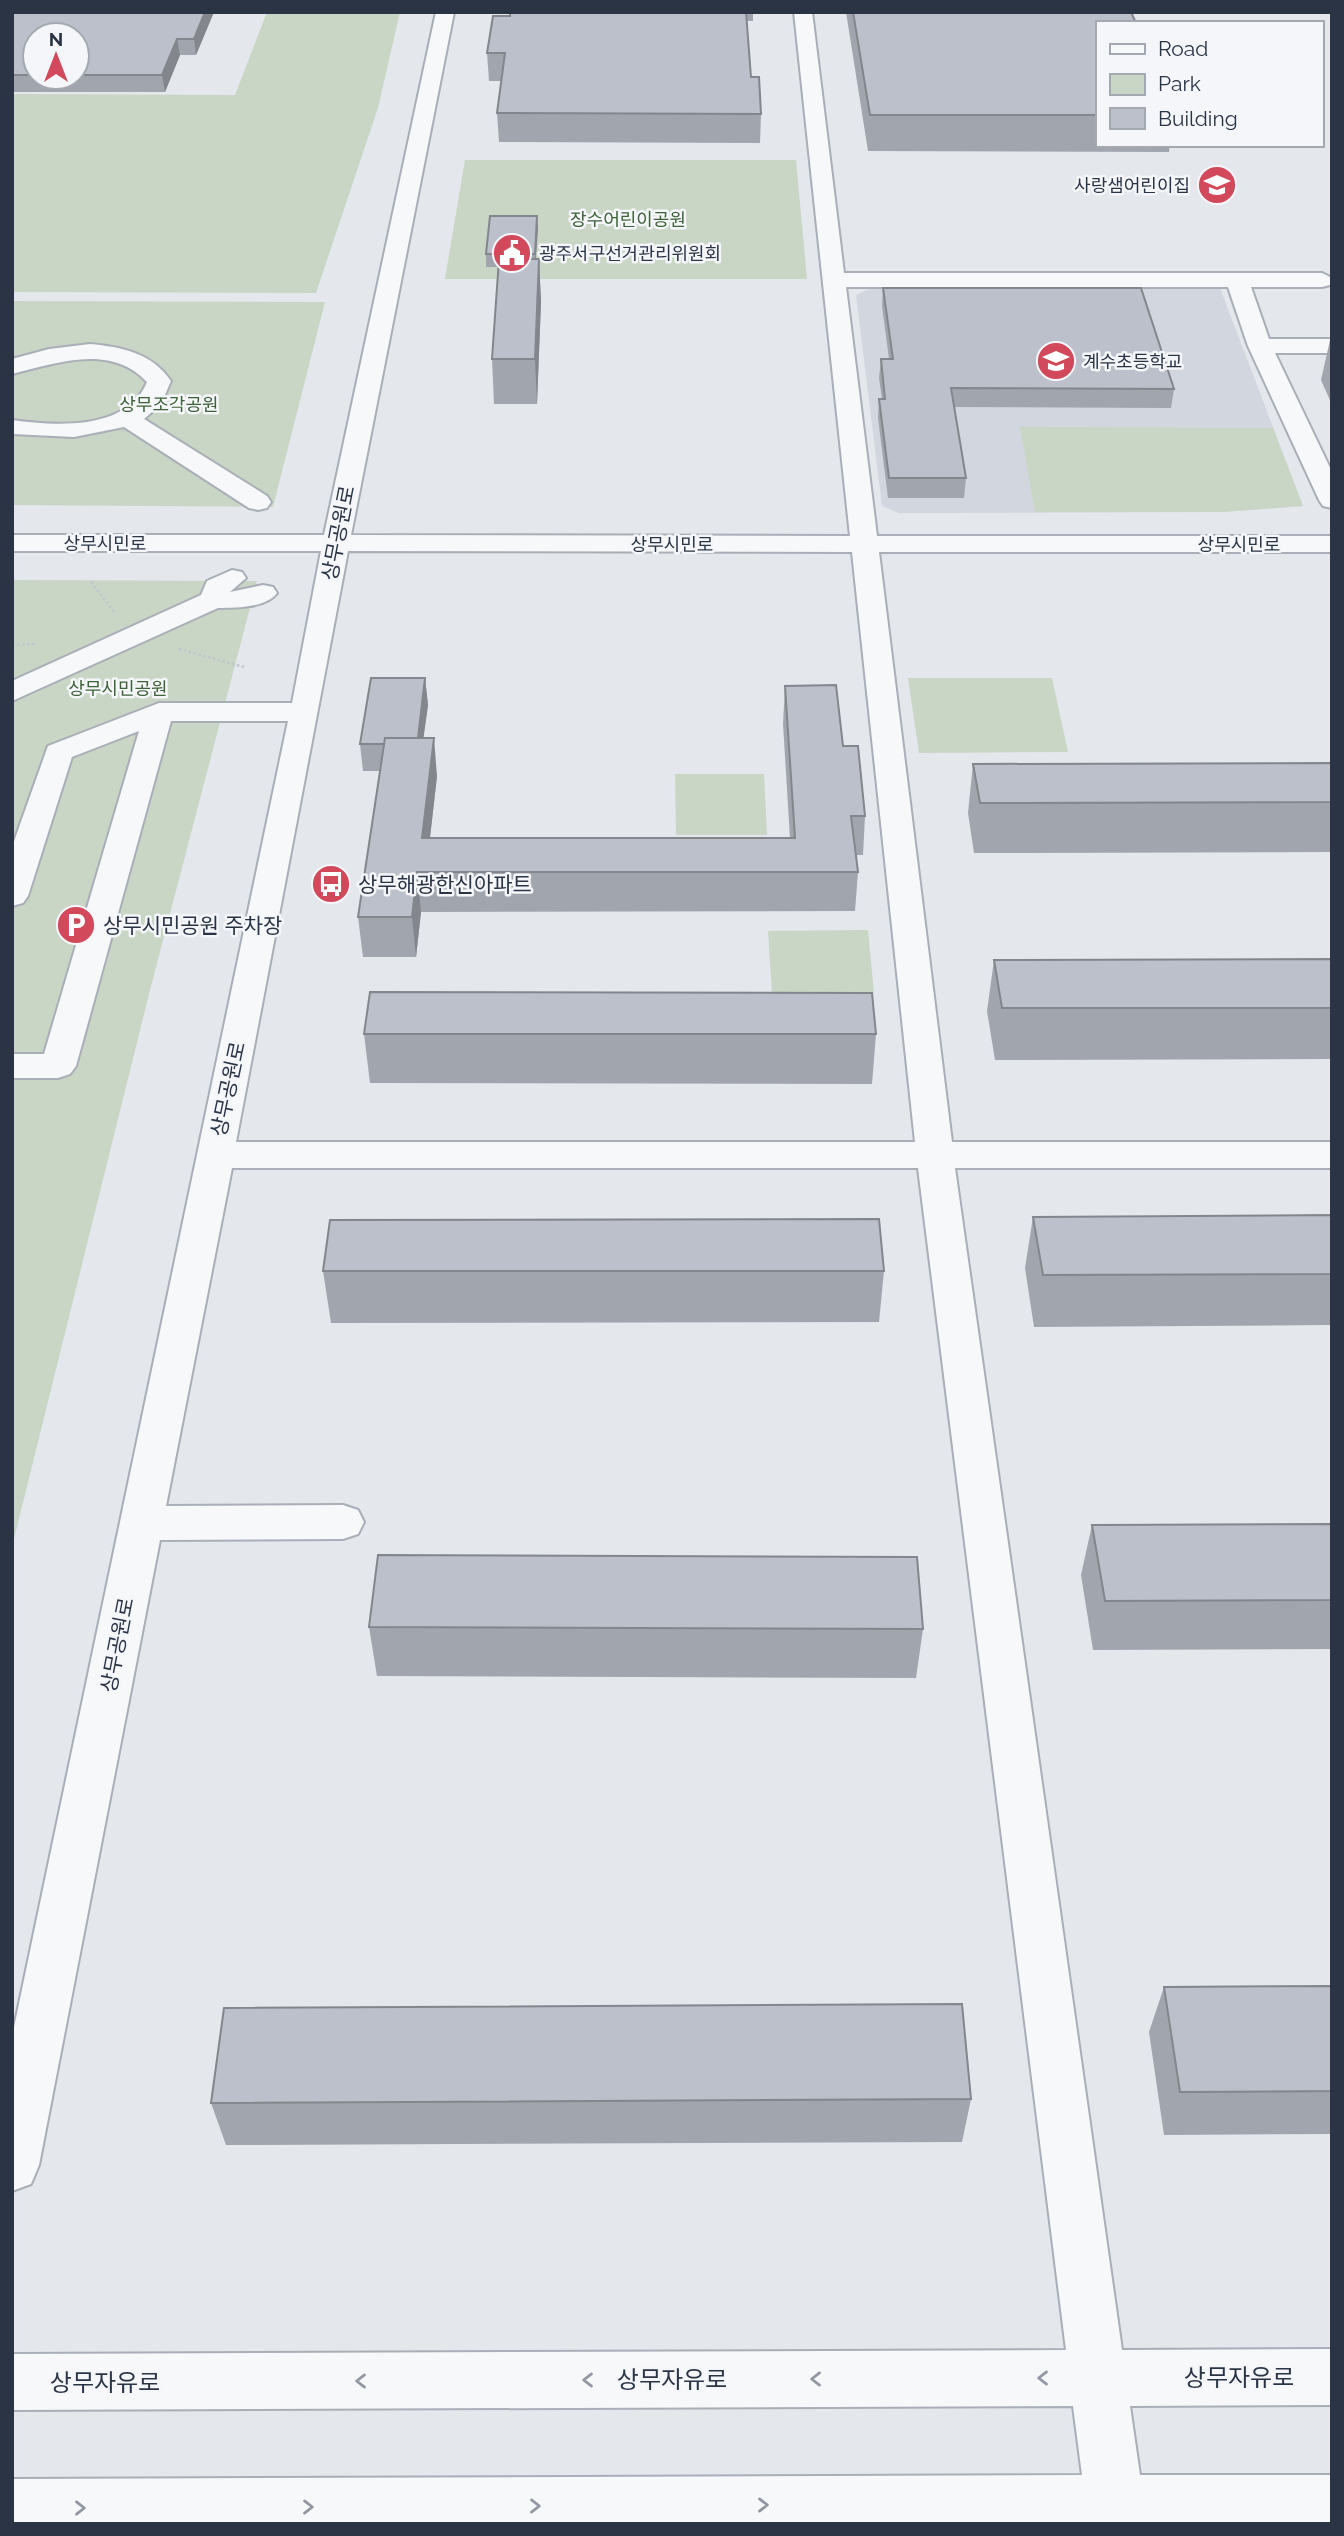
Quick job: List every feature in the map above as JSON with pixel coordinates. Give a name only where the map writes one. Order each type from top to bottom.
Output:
[{"type":"street","name":"상무공원로","points":[[12,2165],[305,712],[336,543],[445,12]]},
{"type":"street","points":[[803,12],[935,1154],[994,1581],[1115,2514]]},
{"type":"street","points":[[1237,279],[1260,346],[1332,500]]},
{"type":"street","points":[[835,280],[1322,280]]},
{"type":"street","points":[[1260,346],[1332,346]]},
{"type":"street","points":[[12,367],[56,354],[112,354],[135,360],[151,369],[159,381],[157,394],[146,407],[126,418],[70,431],[12,427]]},
{"type":"street","points":[[126,418],[257,502]]},
{"type":"street","name":"상무시민로","points":[[12,543],[1332,544]]},
{"type":"street","points":[[214,600],[217,587],[232,578]]},
{"type":"street","points":[[12,692],[214,600],[238,600],[263,593]]},
{"type":"street","points":[[12,1066],[58,1066],[159,712]]},
{"type":"street","points":[[12,896],[59,752],[159,712],[305,712]]},
{"type":"street","points":[[12,791],[47,791]]},
{"type":"street","points":[[215,1155],[1332,1155]]},
{"type":"street","points":[[141,1523],[343,1522]]},
{"type":"street","name":"상무자유로","points":[[12,2382],[1332,2377]]},
{"type":"street","points":[[12,2508],[1115,2514],[1332,2504]]},
{"type":"shaded area","name":"계수초등학교","points":[[871,288],[1220,288],[1303,506],[1223,512],[899,513],[882,506],[856,295]]},
{"type":"green space","points":[[267,12],[400,12],[378,108],[316,293],[12,292],[12,94],[235,95]]},
{"type":"green space","name":"장수어린이공원","points":[[465,160],[796,160],[807,279],[445,279]]},
{"type":"green space","name":"상무조각공원","points":[[12,301],[325,302],[273,507],[12,505]]},
{"type":"green space","points":[[1020,427],[1273,428],[1303,506],[1223,512],[1035,512]]},
{"type":"green space","name":"상무시민공원","points":[[12,580],[257,581],[149,994],[12,1547]]},
{"type":"green space","points":[[908,678],[1052,678],[1068,752],[919,753]]},
{"type":"green space","points":[[675,774],[764,774],[767,835],[676,835]]},
{"type":"green space","points":[[868,930],[874,993],[772,994],[768,931]]},
{"type":"building","points":[[12,12],[205,12],[194,39],[177,39],[162,75],[91,75],[91,21],[21,21],[21,75],[12,75]]},
{"type":"building","points":[[510,12],[746,12],[751,77],[759,77],[761,114],[497,113],[505,53],[487,53],[493,16],[510,16]]},
{"type":"building","points":[[853,12],[1131,12],[1135,21],[1096,21],[1096,115],[870,115]]},
{"type":"building","points":[[490,216],[537,216],[535,254],[486,254]]},
{"type":"building","points":[[499,259],[539,259],[535,359],[492,359]]},
{"type":"building","points":[[883,288],[1141,288],[1174,389],[951,388],[966,478],[889,478],[879,399],[885,399],[881,359],[893,359]]},
{"type":"building","points":[[371,678],[425,678],[418,738],[385,738],[385,744],[360,744]]},
{"type":"building","points":[[836,685],[843,746],[858,746],[865,816],[851,816],[858,872],[417,872],[412,917],[358,917],[385,738],[434,738],[422,838],[795,838],[785,686]]},
{"type":"building","points":[[1332,763],[1332,802],[980,803],[973,764]]},
{"type":"building","points":[[1332,959],[1332,1008],[1002,1008],[994,960]]},
{"type":"building","points":[[370,992],[872,993],[876,1034],[364,1034]]},
{"type":"building","points":[[1332,1215],[1332,1274],[1043,1275],[1033,1217]]},
{"type":"building","points":[[879,1219],[884,1271],[323,1271],[330,1220]]},
{"type":"building","points":[[1332,1524],[1332,1600],[1105,1601],[1092,1525]]},
{"type":"building","points":[[378,1555],[917,1557],[923,1629],[369,1627]]},
{"type":"building","points":[[1332,1986],[1332,2091],[1180,2092],[1164,1987]]},
{"type":"building","points":[[962,2004],[971,2099],[211,2103],[224,2008]]},
{"type":"place","name":"사랑샘어린이집","points":[[1217,185]]},
{"type":"place","name":"광주서구선거관리위원회","points":[[512,253]]},
{"type":"place","name":"계수초등학교","points":[[1056,361]]},
{"type":"place","name":"상무해광한신아파트","points":[[331,884]]},
{"type":"place","name":"상무시민공원 주차장","points":[[76,925]]}]
